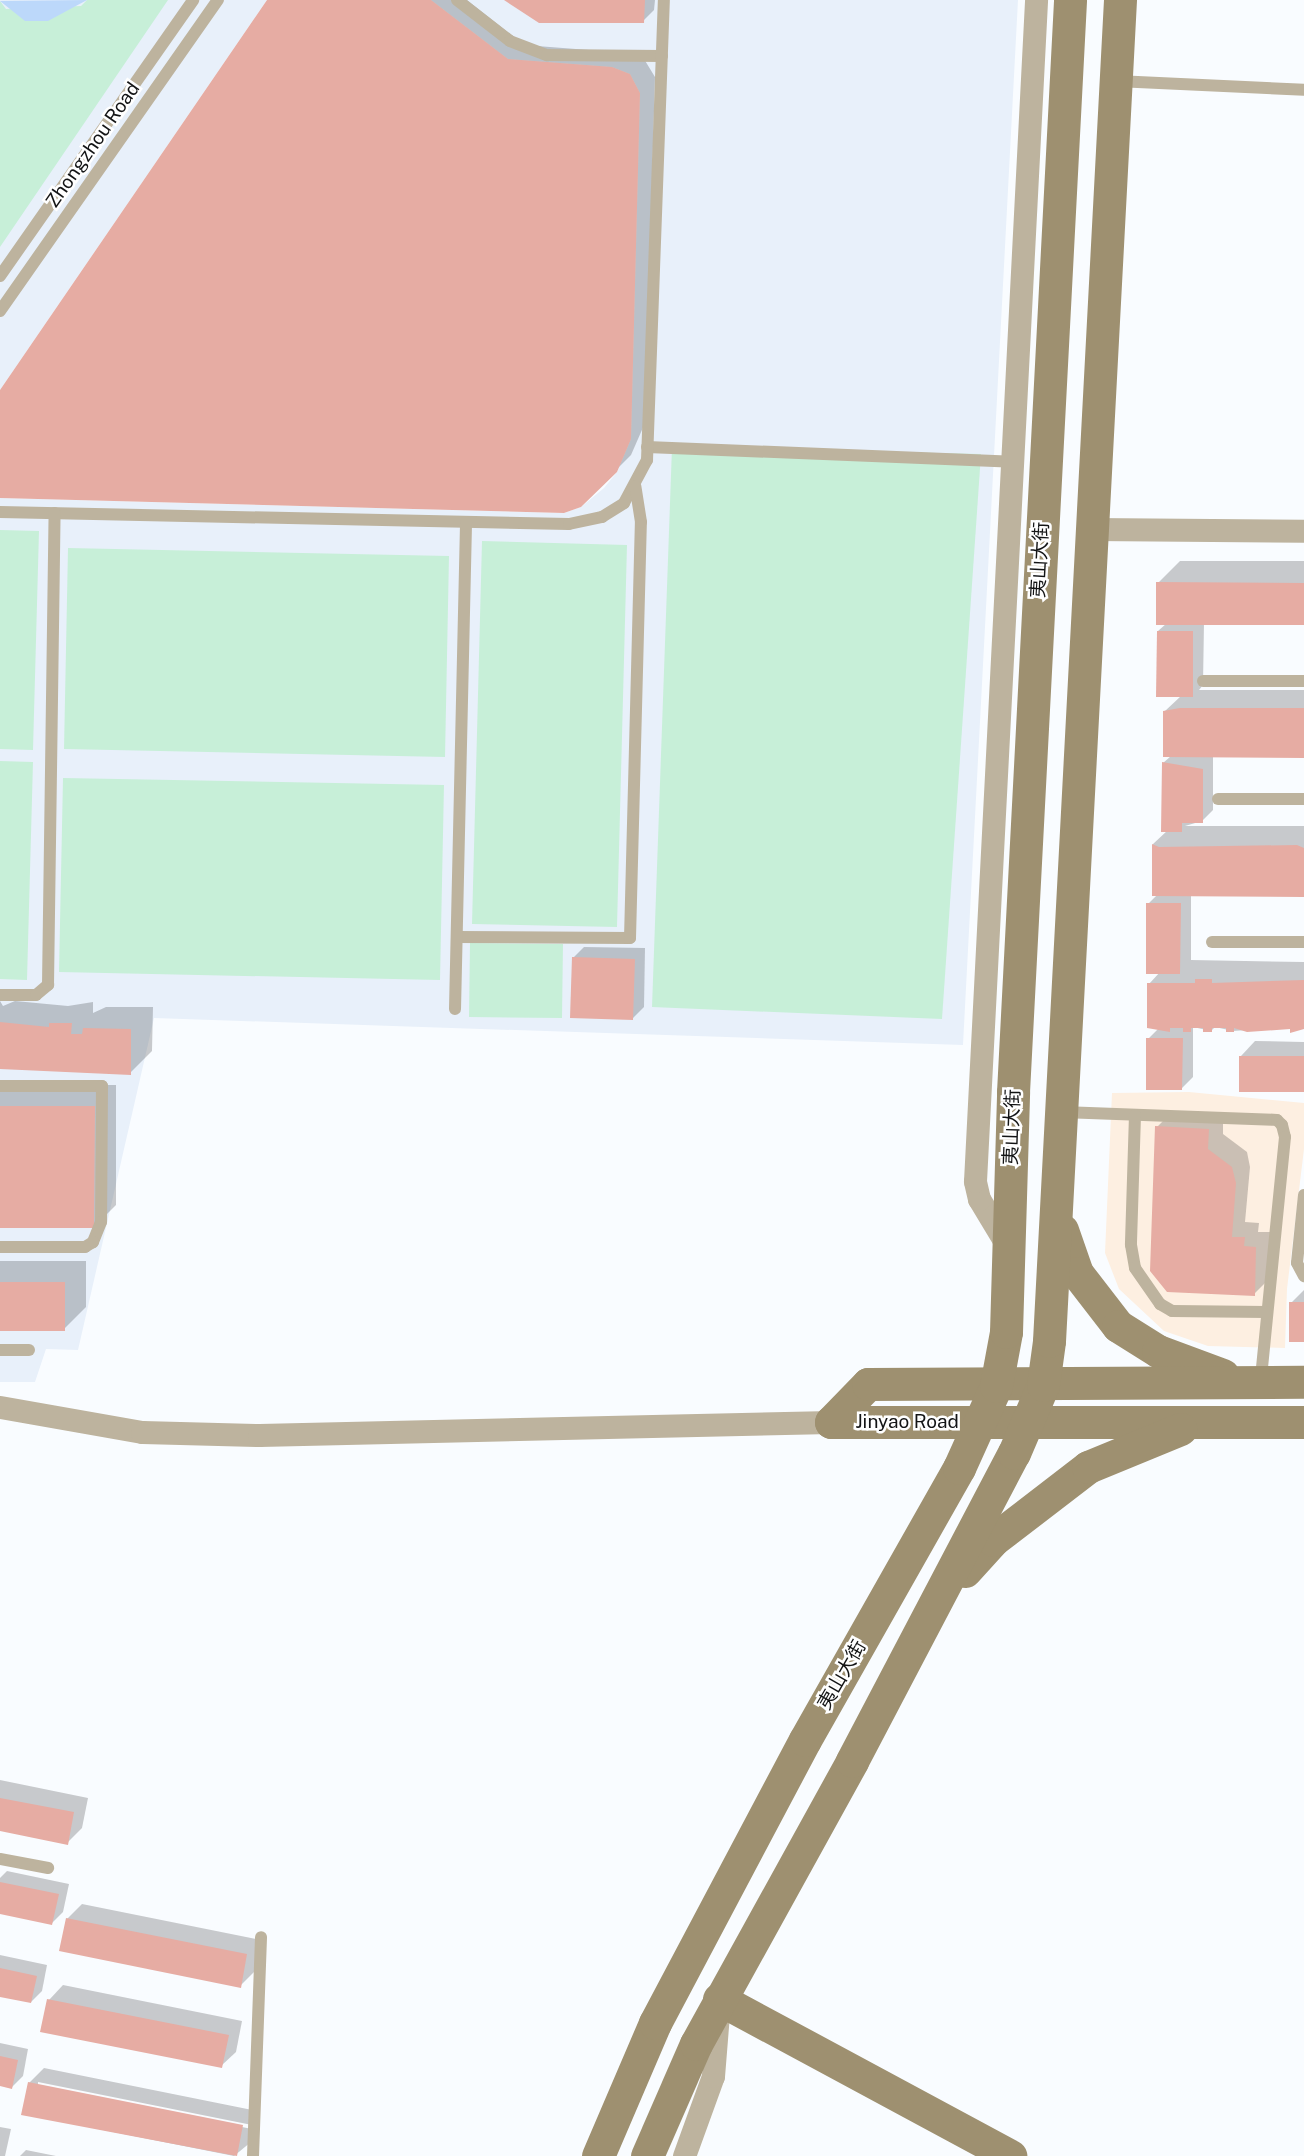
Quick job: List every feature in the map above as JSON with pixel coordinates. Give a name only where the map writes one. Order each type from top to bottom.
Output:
[{"type":"main road","name":"夷山大街","points":[[598,2156],[629,2078],[707,1923],[983,1421],[996,1387],[1006,1332],[1070,0]]},
{"type":"main road","points":[[647,2156],[719,2000],[933,1607],[1028,1422],[1043,1385],[1056,1212],[1120,0]]},
{"type":"main road","points":[[1056,1212],[1077,1273],[1118,1326],[1157,1351],[1255,1382]]},
{"type":"main road","name":"Jinyao Road","points":[[831,1422],[868,1384],[996,1387],[1304,1382]]},
{"type":"main road","points":[[933,1607],[993,1540],[1088,1467],[1170,1432],[1218,1420]]},
{"type":"main road","name":"Jinyao Road","points":[[831,1422],[1304,1422]]},
{"type":"main road","points":[[719,2000],[1010,2156]]},
{"type":"street","points":[[1008,1247],[979,1199],[975,1181],[1037,0]]},
{"type":"street","points":[[1092,529],[1304,531]]},
{"type":"street","points":[[0,1407],[142,1432],[259,1435],[831,1422]]},
{"type":"street","points":[[684,2156],[713,2076],[719,2000]]},
{"type":"lane","name":"Zhongzhou Road","points":[[0,276],[193,0]]},
{"type":"lane","name":"Zhongzhou Road","points":[[0,311],[218,0]]},
{"type":"lane","points":[[457,0],[509,41],[547,55],[662,56]]},
{"type":"lane","points":[[0,512],[569,524],[591,519],[624,503],[646,460],[664,0]]},
{"type":"lane","points":[[1116,82],[1304,90]]},
{"type":"lane","points":[[647,447],[1013,461]]},
{"type":"lane","points":[[457,937],[630,938],[641,522],[635,486]]},
{"type":"lane","points":[[0,995],[36,995],[48,985],[55,513]]},
{"type":"lane","points":[[455,1009],[467,522]]},
{"type":"lane","points":[[1203,681],[1304,681]]},
{"type":"lane","points":[[1217,799],[1304,799]]},
{"type":"lane","points":[[1212,942],[1304,942]]},
{"type":"lane","points":[[0,1086],[102,1086],[102,1127],[101,1222],[93,1242],[85,1247],[0,1247]]},
{"type":"lane","points":[[1061,1112],[1277,1120],[1282,1125],[1286,1137],[1266,1312],[1255,1382]]},
{"type":"lane","points":[[1135,1115],[1131,1245],[1141,1277],[1160,1304],[1171,1311],[1266,1312]]},
{"type":"lane","points":[[1304,1195],[1297,1263],[1304,1276]]},
{"type":"lane","points":[[0,1350],[29,1350]]},
{"type":"lane","points":[[0,1859],[48,1868]]},
{"type":"lane","points":[[253,2156],[261,1937]]},
{"type":"shaded area","points":[[0,0],[267,0],[0,390]]},
{"type":"shaded area","points":[[431,0],[1018,0],[963,1045],[154,1018],[78,1350],[46,1349],[35,1382],[0,1382],[0,498],[564,513],[581,507],[604,488],[617,472],[631,439],[640,93],[630,74],[612,67],[508,59]]},
{"type":"shaded area","points":[[1189,1092],[1304,1103],[1304,1149],[1287,1289],[1285,1348],[1208,1346],[1164,1331],[1119,1289],[1105,1253],[1112,1093]]},
{"type":"green space","points":[[87,0],[168,0],[0,247],[0,1],[6,9],[81,6]]},
{"type":"green space","points":[[672,447],[981,454],[942,1019],[652,1007]]},
{"type":"green space","points":[[0,530],[39,531],[33,750],[0,749]]},
{"type":"green space","points":[[482,541],[627,545],[617,927],[472,924]]},
{"type":"green space","points":[[68,548],[449,556],[445,757],[64,749]]},
{"type":"green space","points":[[0,761],[33,762],[27,980],[0,979]]},
{"type":"green space","points":[[63,778],[444,785],[440,980],[59,972]]},
{"type":"green space","points":[[470,943],[563,944],[562,1018],[469,1017]]},
{"type":"water","points":[[87,0],[48,21],[25,21],[0,1]]},
{"type":"building","points":[[267,0],[431,0],[508,59],[612,67],[630,74],[640,93],[631,439],[617,472],[581,507],[564,513],[0,498],[0,390]]},
{"type":"building","points":[[504,0],[645,0],[644,23],[539,23]]},
{"type":"building","points":[[1156,582],[1304,583],[1304,625],[1156,625]]},
{"type":"building","points":[[1157,631],[1193,631],[1193,697],[1156,697]]},
{"type":"building","points":[[1180,708],[1304,708],[1304,758],[1163,757],[1163,711]]},
{"type":"building","points":[[1162,762],[1203,769],[1203,823],[1182,823],[1182,832],[1161,832]]},
{"type":"building","points":[[1152,844],[1159,847],[1297,845],[1304,848],[1304,897],[1152,896]]},
{"type":"building","points":[[1146,903],[1181,903],[1180,974],[1146,974]]},
{"type":"building","points":[[572,957],[635,959],[633,1020],[570,1018]]},
{"type":"building","points":[[1195,979],[1212,979],[1212,983],[1304,980],[1304,1029],[1290,1033],[1290,1029],[1247,1032],[1234,1028],[1234,1032],[1226,1032],[1226,1028],[1212,1028],[1212,1032],[1203,1032],[1203,1028],[1191,1028],[1191,1032],[1183,1032],[1183,1028],[1170,1028],[1170,1032],[1147,1028],[1147,983],[1195,983]]},
{"type":"building","points":[[0,1022],[49,1027],[49,1023],[72,1023],[71,1034],[82,1034],[83,1028],[131,1029],[131,1075],[0,1069]]},
{"type":"building","points":[[1146,1038],[1183,1038],[1182,1090],[1146,1090]]},
{"type":"building","points":[[1239,1056],[1304,1056],[1304,1092],[1239,1092]]},
{"type":"building","points":[[0,1106],[95,1106],[94,1228],[0,1228]]},
{"type":"building","points":[[1155,1126],[1209,1129],[1208,1149],[1232,1167],[1236,1183],[1232,1237],[1245,1237],[1244,1246],[1256,1247],[1255,1296],[1167,1292],[1150,1271]]},
{"type":"building","points":[[0,1282],[65,1282],[65,1331],[0,1331]]},
{"type":"building","points":[[1289,1302],[1304,1302],[1304,1342],[1289,1342]]},
{"type":"building","points":[[0,1798],[74,1812],[68,1845],[0,1831]]},
{"type":"building","points":[[0,1882],[59,1894],[52,1925],[0,1914]]},
{"type":"building","points":[[66,1918],[247,1954],[241,1988],[59,1951]]},
{"type":"building","points":[[0,1968],[37,1976],[31,2003],[0,1997]]},
{"type":"building","points":[[47,1999],[229,2035],[222,2068],[40,2032]]},
{"type":"building","points":[[0,2056],[18,2060],[12,2089],[0,2086]]},
{"type":"building","points":[[28,2082],[243,2125],[237,2156],[21,2115]]}]
